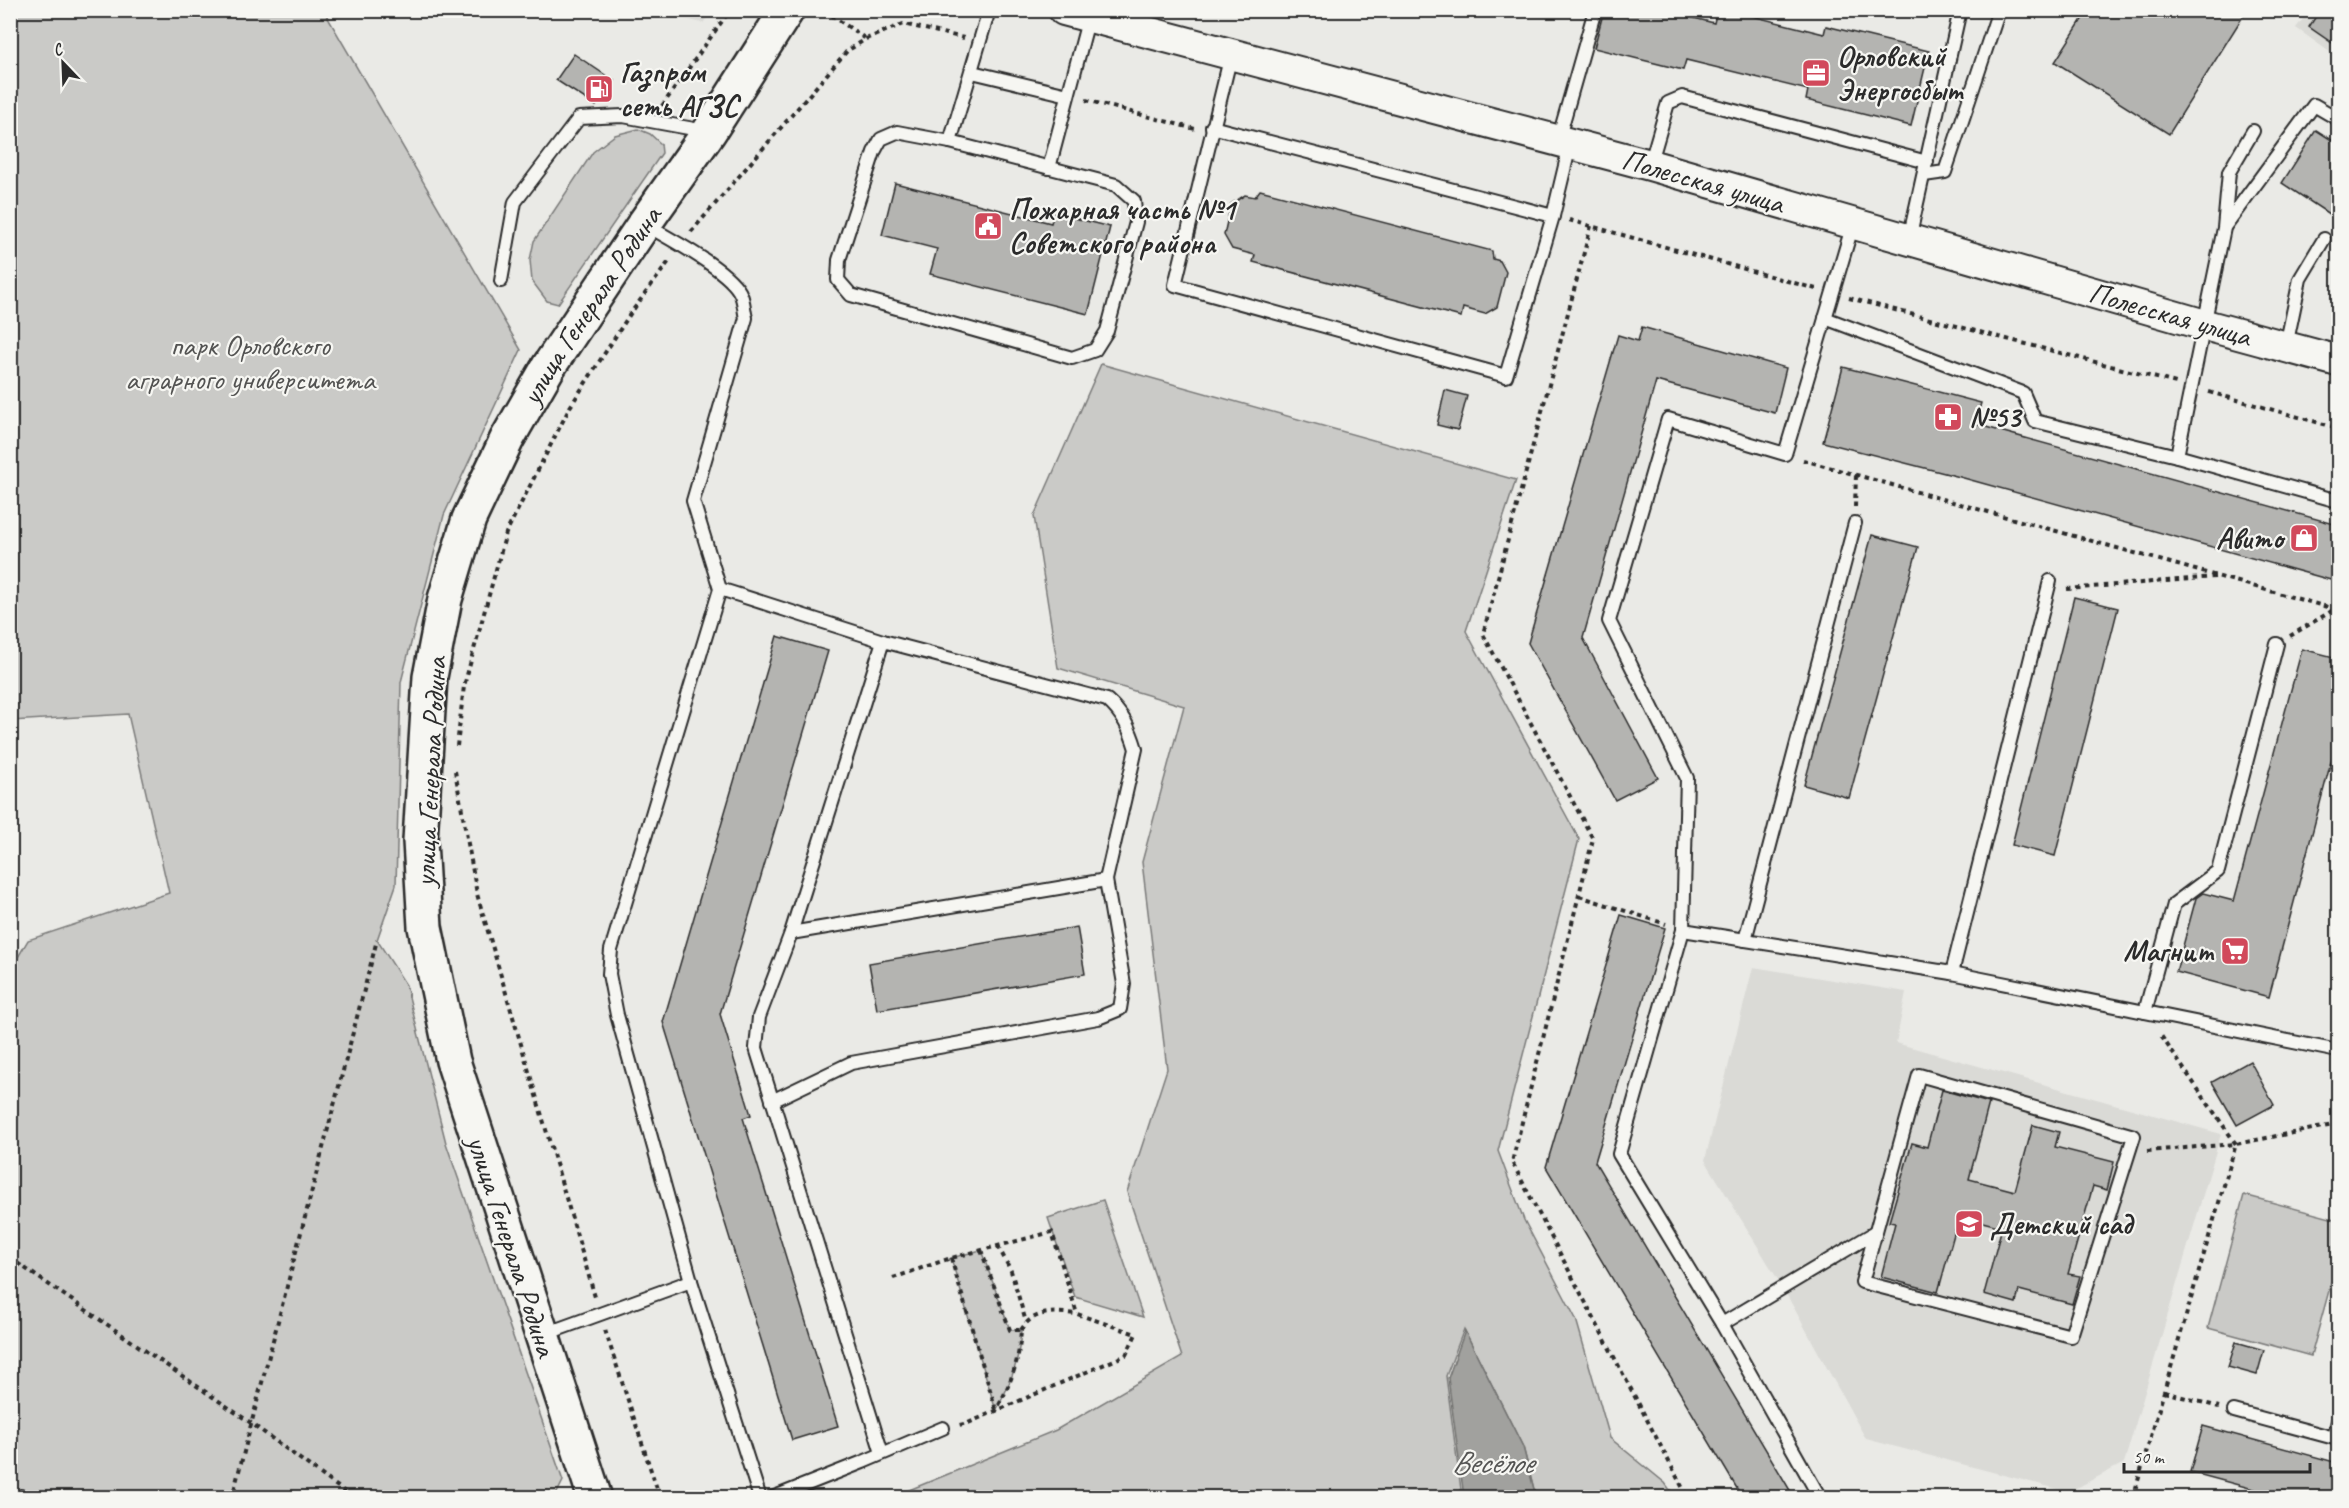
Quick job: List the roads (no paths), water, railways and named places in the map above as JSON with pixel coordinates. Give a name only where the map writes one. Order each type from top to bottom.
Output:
[{"type":"main road","name":"улица Генерала Родина","points":[[595,1497],[453,1061],[425,927],[420,841],[430,677],[446,599],[469,519],[507,439],[549,366],[709,132],[787,10]]},
{"type":"street","name":"Полесская улица","points":[[1077,14],[1650,165],[2205,325],[2338,361]]},
{"type":"lane","points":[[950,142],[989,10]]},
{"type":"lane","points":[[1231,54],[1175,285],[1506,376],[1553,216],[1564,143],[1595,10]]},
{"type":"lane","points":[[1909,239],[1928,162],[1960,10]]},
{"type":"lane","points":[[1924,175],[1945,172],[1999,10]]},
{"type":"lane","points":[[1049,168],[1068,95],[1077,14]]},
{"type":"lane","points":[[972,72],[1068,95]]},
{"type":"lane","points":[[1650,165],[1668,104],[1682,97],[1928,162]]},
{"type":"lane","points":[[2224,228],[2314,105],[2338,119]]},
{"type":"lane","points":[[501,281],[515,202],[579,118],[623,116],[709,132]]},
{"type":"lane","points":[[1211,130],[1553,216]]},
{"type":"lane","points":[[2177,456],[2224,228],[2229,172],[2253,131]]},
{"type":"lane","points":[[897,132],[950,142],[1116,185],[1134,201],[1136,222],[1107,332],[1095,350],[1072,357],[851,295],[838,280],[839,260],[874,152],[881,139],[897,132]]},
{"type":"lane","points":[[644,224],[726,276],[741,293],[746,318],[693,501],[720,590],[611,950],[609,974],[617,1015],[691,1281],[759,1497]]},
{"type":"lane","points":[[1826,1497],[1819,1496],[1722,1324],[1619,1154],[1683,930],[1687,778],[1610,621],[1668,419],[1785,454],[1853,224]]},
{"type":"lane","points":[[2286,346],[2300,279],[2324,239]]},
{"type":"lane","points":[[1825,318],[2023,393],[2035,421],[2177,456],[2338,501]]},
{"type":"lane","points":[[1745,940],[1855,523]]},
{"type":"lane","points":[[1952,973],[2049,586]]},
{"type":"lane","points":[[720,590],[883,641],[1107,700],[1120,712],[1130,730],[1136,749],[1106,880],[1124,984],[1120,1009],[1098,1018],[851,1062],[772,1101]]},
{"type":"lane","points":[[882,1453],[756,1048],[759,1017],[791,933],[883,641]]},
{"type":"lane","points":[[2145,1012],[2174,904],[2218,871],[2277,644]]},
{"type":"lane","points":[[791,933],[1106,880]]},
{"type":"lane","points":[[1683,930],[1952,973],[2338,1051]]},
{"type":"lane","points":[[1722,1324],[1876,1232],[1919,1075],[2134,1136],[2071,1336],[1862,1282],[1876,1232]]},
{"type":"lane","points":[[541,1335],[691,1281]]},
{"type":"lane","points":[[2234,1411],[2336,1438],[2338,1421]]},
{"type":"lane","points":[[772,1497],[943,1428]]},
{"type":"water","name":"Весёлое","points":[[1465,1331],[1523,1447],[1536,1497],[1464,1497],[1448,1378]]},
{"type":"place","name":"Орловский Энергосбыт","points":[[1816,73]]},
{"type":"place","name":"Газпром сеть АГЗС","points":[[599,89]]},
{"type":"place","name":"Пожарная часть №1 Советского района","points":[[988,226]]},
{"type":"place","name":"№53","points":[[1948,417]]},
{"type":"place","name":"Авито","points":[[2304,538]]},
{"type":"place","name":"Магнит","points":[[2235,951]]},
{"type":"place","name":"Детский сад","points":[[1969,1224]]},
{"type":"park label","name":"парк Орловского аграрного университета","points":[[250,362]]}]
